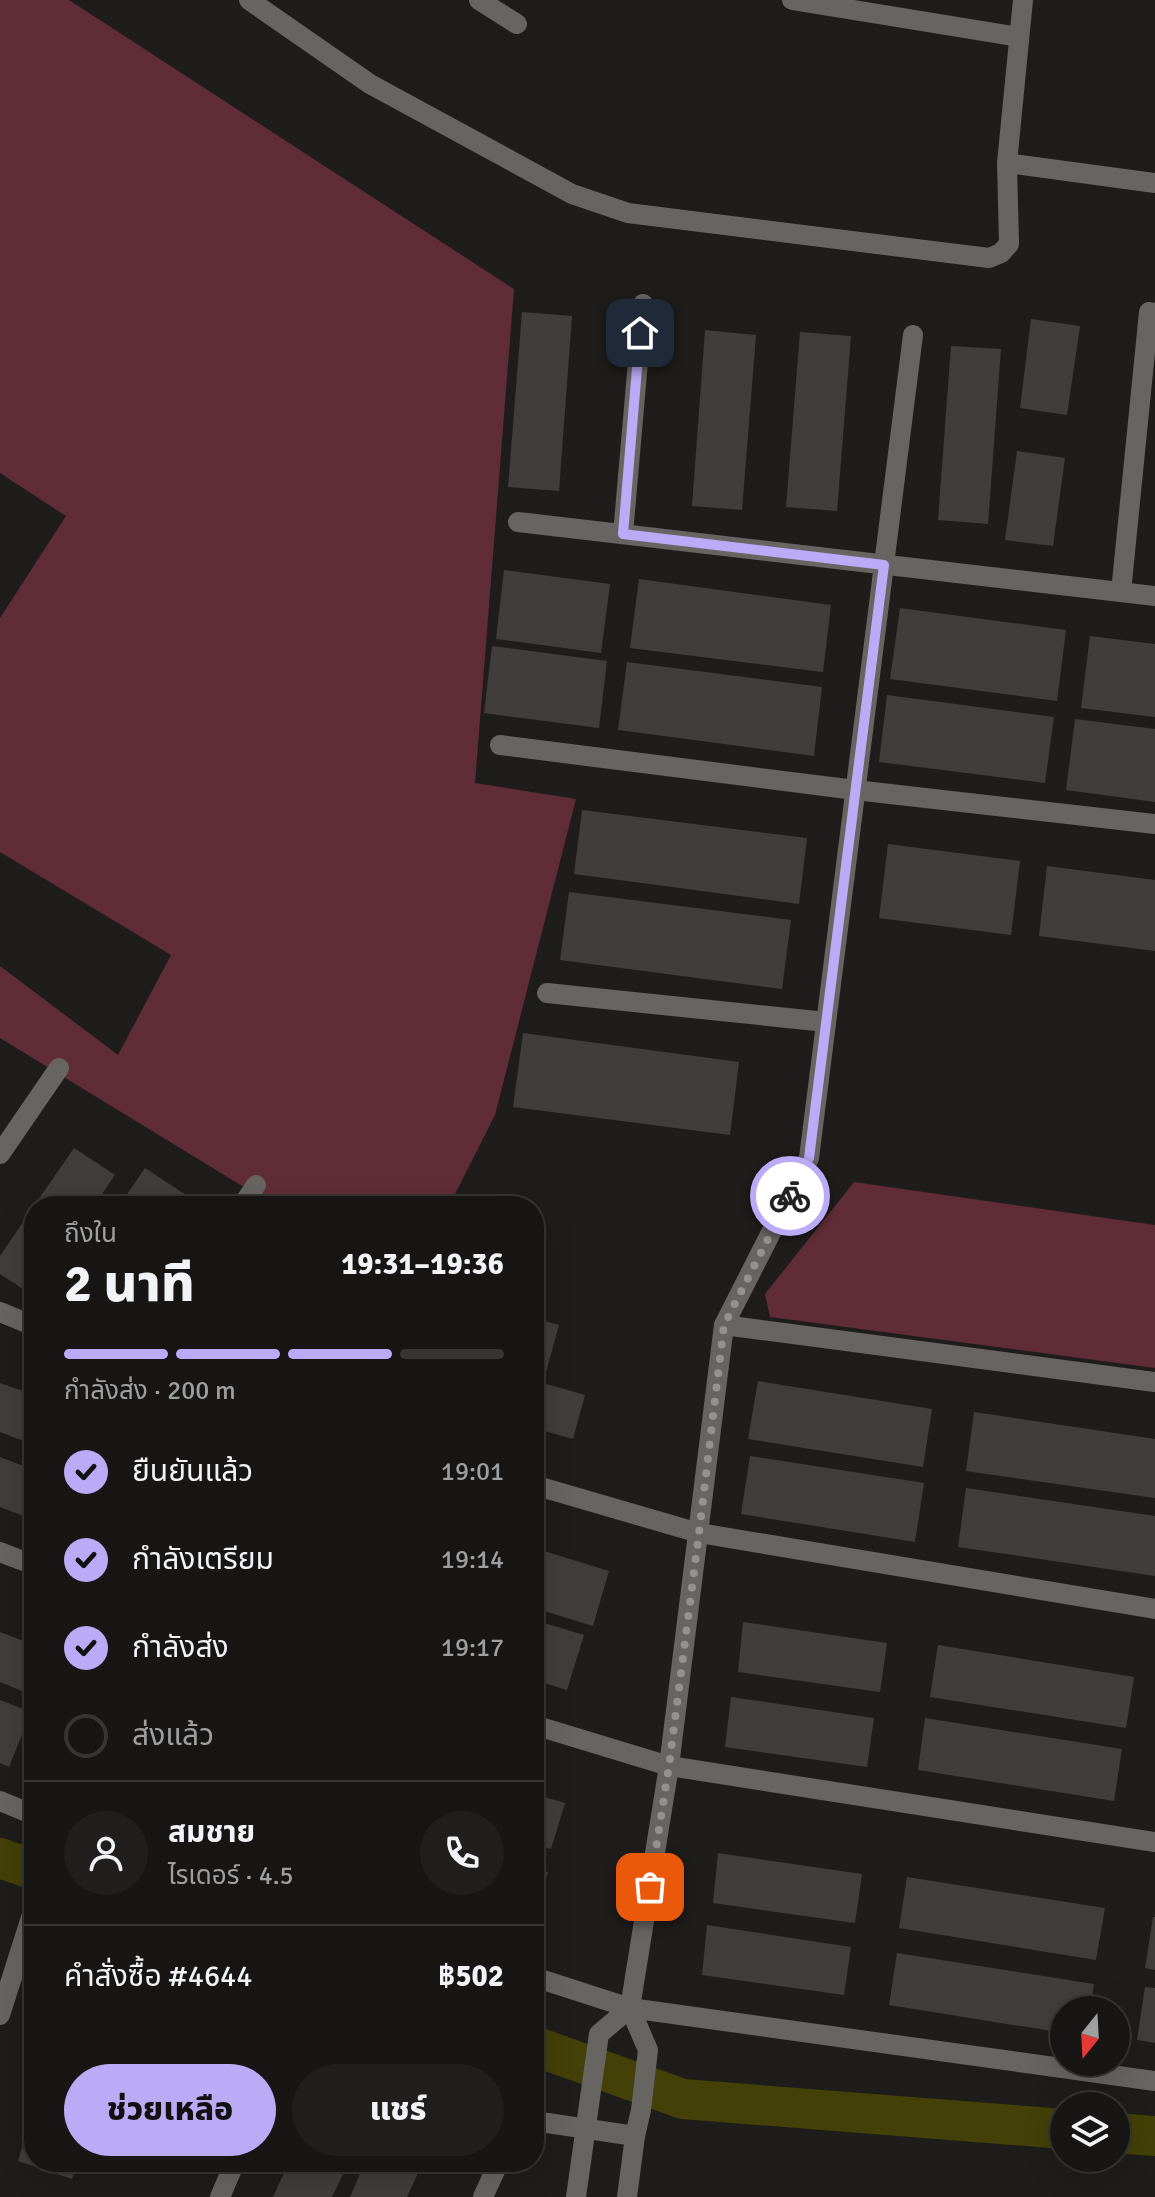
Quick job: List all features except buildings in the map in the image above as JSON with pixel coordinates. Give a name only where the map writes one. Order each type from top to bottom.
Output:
[{"type":"street","points":[[249,0],[370,84],[572,194],[628,213],[989,258],[1001,253],[1009,244],[1007,163],[1023,0]]},
{"type":"street","points":[[479,0],[517,24]]},
{"type":"street","points":[[792,0],[1019,37]]},
{"type":"street","points":[[1007,163],[1155,183]]},
{"type":"street","points":[[623,534],[643,304]]},
{"type":"street","points":[[1121,592],[1149,312],[1155,313]]},
{"type":"street","points":[[627,2197],[648,2050],[630,2008],[669,1766],[724,1325],[809,1158],[913,335]]},
{"type":"street","points":[[518,522],[1155,596]]},
{"type":"street","points":[[500,745],[1155,824]]},
{"type":"street","points":[[547,993],[826,1022]]},
{"type":"street","points":[[0,1154],[59,1068]]},
{"type":"street","points":[[249,1196],[256,1185]]},
{"type":"street","points":[[0,1312],[24,1322]]},
{"type":"street","points":[[724,1325],[1155,1382]]},
{"type":"street","points":[[544,1488],[699,1533],[1155,1609]]},
{"type":"street","points":[[0,1552],[24,1561]]},
{"type":"street","points":[[544,1728],[669,1766],[1155,1842]]},
{"type":"street","points":[[0,1801],[24,1811]]},
{"type":"street","points":[[0,2015],[24,1949]]},
{"type":"street","points":[[544,1980],[630,2008],[1155,2081]]},
{"type":"street","points":[[576,2197],[599,2034],[630,2008]]},
{"type":"street","points":[[544,2122],[635,2136]]},
{"type":"street","points":[[220,2197],[231,2172]]},
{"type":"street","points":[[483,2197],[494,2172]]},
{"type":"shaded area","points":[[0,0],[69,0],[514,289],[475,783],[576,799],[495,1115],[454,1196],[259,1196],[0,1038],[0,966],[118,1055],[171,955],[0,852],[0,618],[66,516],[0,473]]},
{"type":"shaded area","points":[[854,1182],[1155,1225],[1155,1368],[770,1317],[765,1294]]},
{"type":"waterway","points":[[0,1858],[24,1866]]},
{"type":"waterway","points":[[544,2050],[683,2099],[1050,2128]]},
{"type":"waterway","points":[[1130,2134],[1155,2136]]},
{"type":"way so far","points":[[650,1887],[669,1766],[724,1325],[790,1196]]},
{"type":"route","points":[[640,333],[623,534],[884,565],[809,1158],[790,1196]]}]
